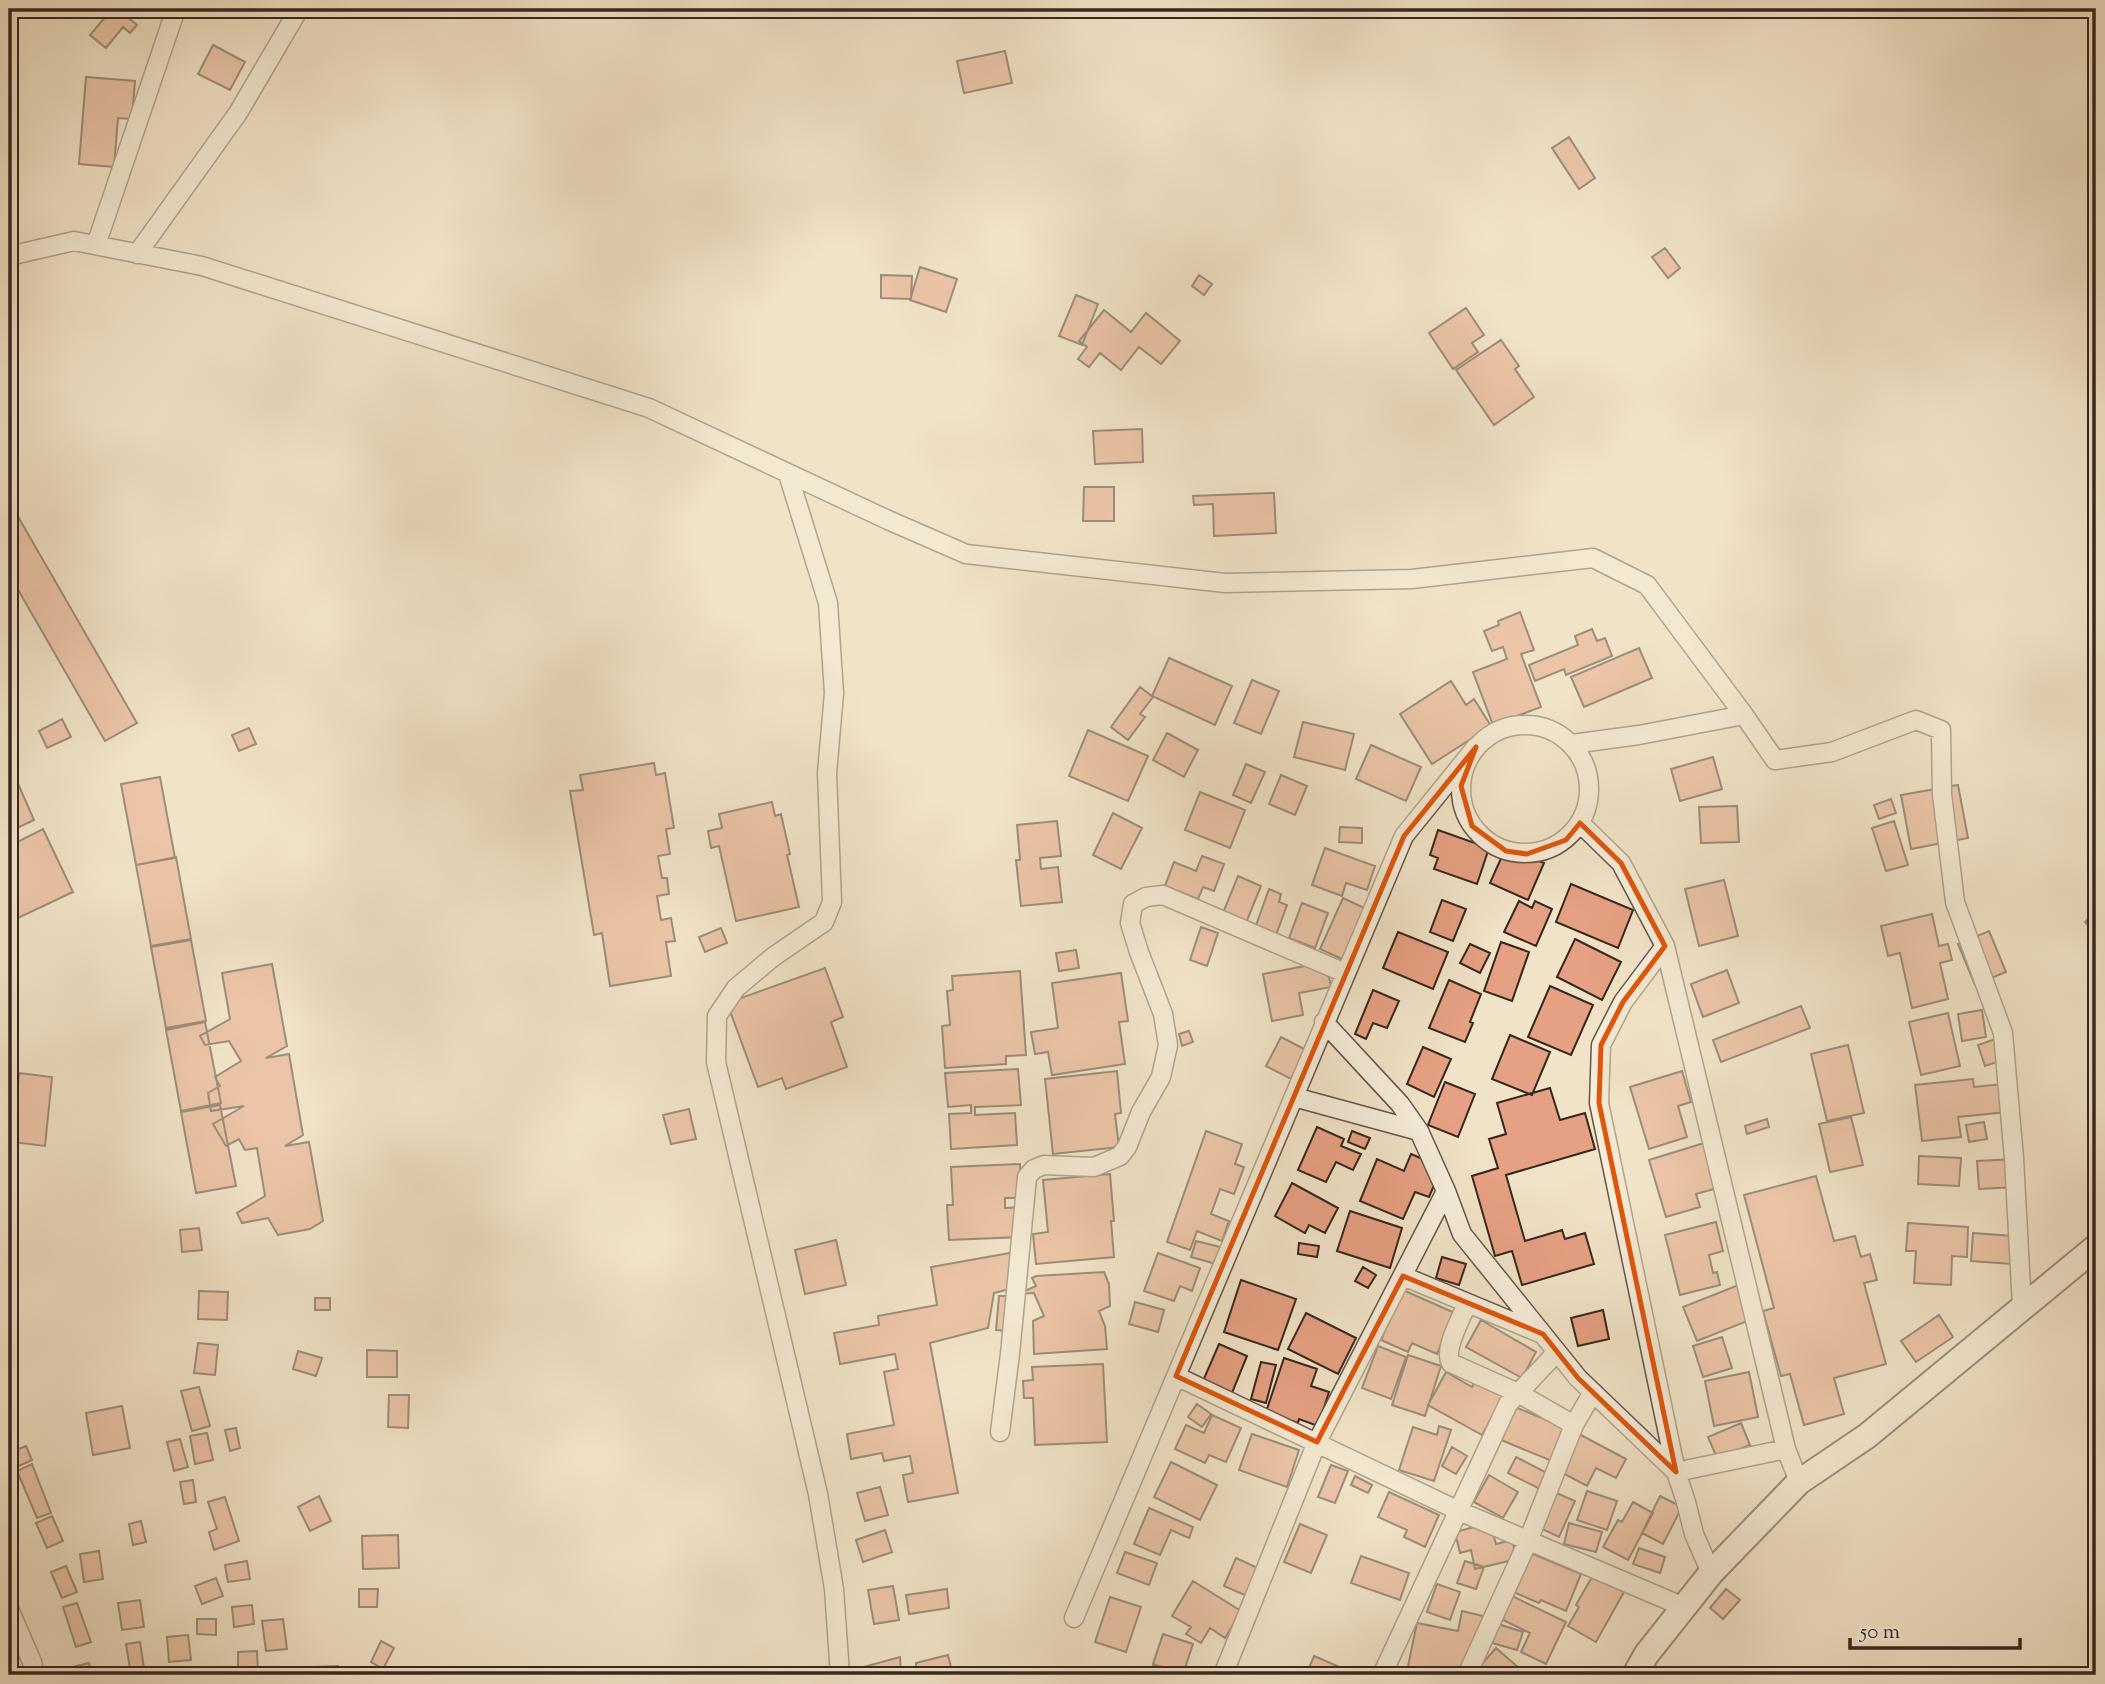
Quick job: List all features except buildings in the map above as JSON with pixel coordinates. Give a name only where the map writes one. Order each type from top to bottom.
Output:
[{"type":"street","points":[[96,245],[176,9]]},
{"type":"street","points":[[137,254],[238,113],[299,9]]},
{"type":"street","points":[[9,256],[74,241],[202,267],[649,408],[966,554],[1225,583],[1412,579],[1593,558],[1647,585],[1775,760],[1832,752],[1916,720],[1941,730],[1942,794],[1955,902],[2003,1032],[2014,1158],[2022,1307]]},
{"type":"street","points":[[789,474],[828,603],[834,693],[827,773],[832,902],[824,922],[773,957],[736,988],[717,1016],[716,1062],[818,1494],[834,1589],[840,1675]]},
{"type":"street","points":[[1572,744],[1744,715]]},
{"type":"street","points":[[1074,1618],[1404,836],[1476,747],[1492,733],[1512,726],[1534,725],[1554,731],[1572,744],[1584,762],[1590,782],[1588,804],[1580,823],[1566,840],[1548,850],[1527,854],[1506,851],[1487,841],[1472,826],[1463,807],[1461,786],[1465,765],[1476,747]]},
{"type":"street","points":[[1580,823],[1621,863],[1665,946],[1786,1449],[1799,1482]]},
{"type":"street","points":[[1000,1432],[1012,1340],[1027,1177],[1034,1169],[1044,1165],[1094,1167],[1120,1156],[1161,1077],[1168,1045],[1163,1014],[1130,923],[1133,904],[1146,897],[1163,895],[1345,973]]},
{"type":"street","points":[[1665,946],[1623,1002],[1601,1045],[1599,1103],[1676,1472],[1694,1534],[1712,1573]]},
{"type":"street","points":[[1324,1022],[1400,1104],[1419,1131],[1447,1191],[1462,1234],[1578,1378],[1676,1472]]},
{"type":"street","points":[[1294,1097],[1419,1131]]},
{"type":"street","points":[[1223,1675],[1317,1442],[1447,1191]]},
{"type":"street","points":[[1635,1675],[1646,1655],[1712,1573],[1799,1482],[1867,1436],[2096,1248]]},
{"type":"street","points":[[1403,1276],[1543,1334]]},
{"type":"street","points":[[1467,1304],[1449,1347],[1447,1357],[1451,1363],[1518,1393],[1574,1425]]},
{"type":"street","points":[[1382,1675],[1508,1404],[1557,1352]]},
{"type":"street","points":[[1176,1376],[1459,1511],[1684,1607]]},
{"type":"street","points":[[1467,1675],[1528,1541],[1574,1425],[1593,1392]]},
{"type":"street","points":[[1676,1472],[1786,1449]]},
{"type":"street","points":[[9,1609],[32,1661],[35,1675]]},
{"type":"highlighted area","points":[[1476,747],[1461,786],[1472,826],[1506,851],[1527,854],[1566,840],[1580,823],[1621,863],[1665,946],[1623,1002],[1601,1045],[1599,1103],[1676,1472],[1578,1378],[1543,1334],[1403,1276],[1317,1442],[1176,1376],[1404,836]]}]
